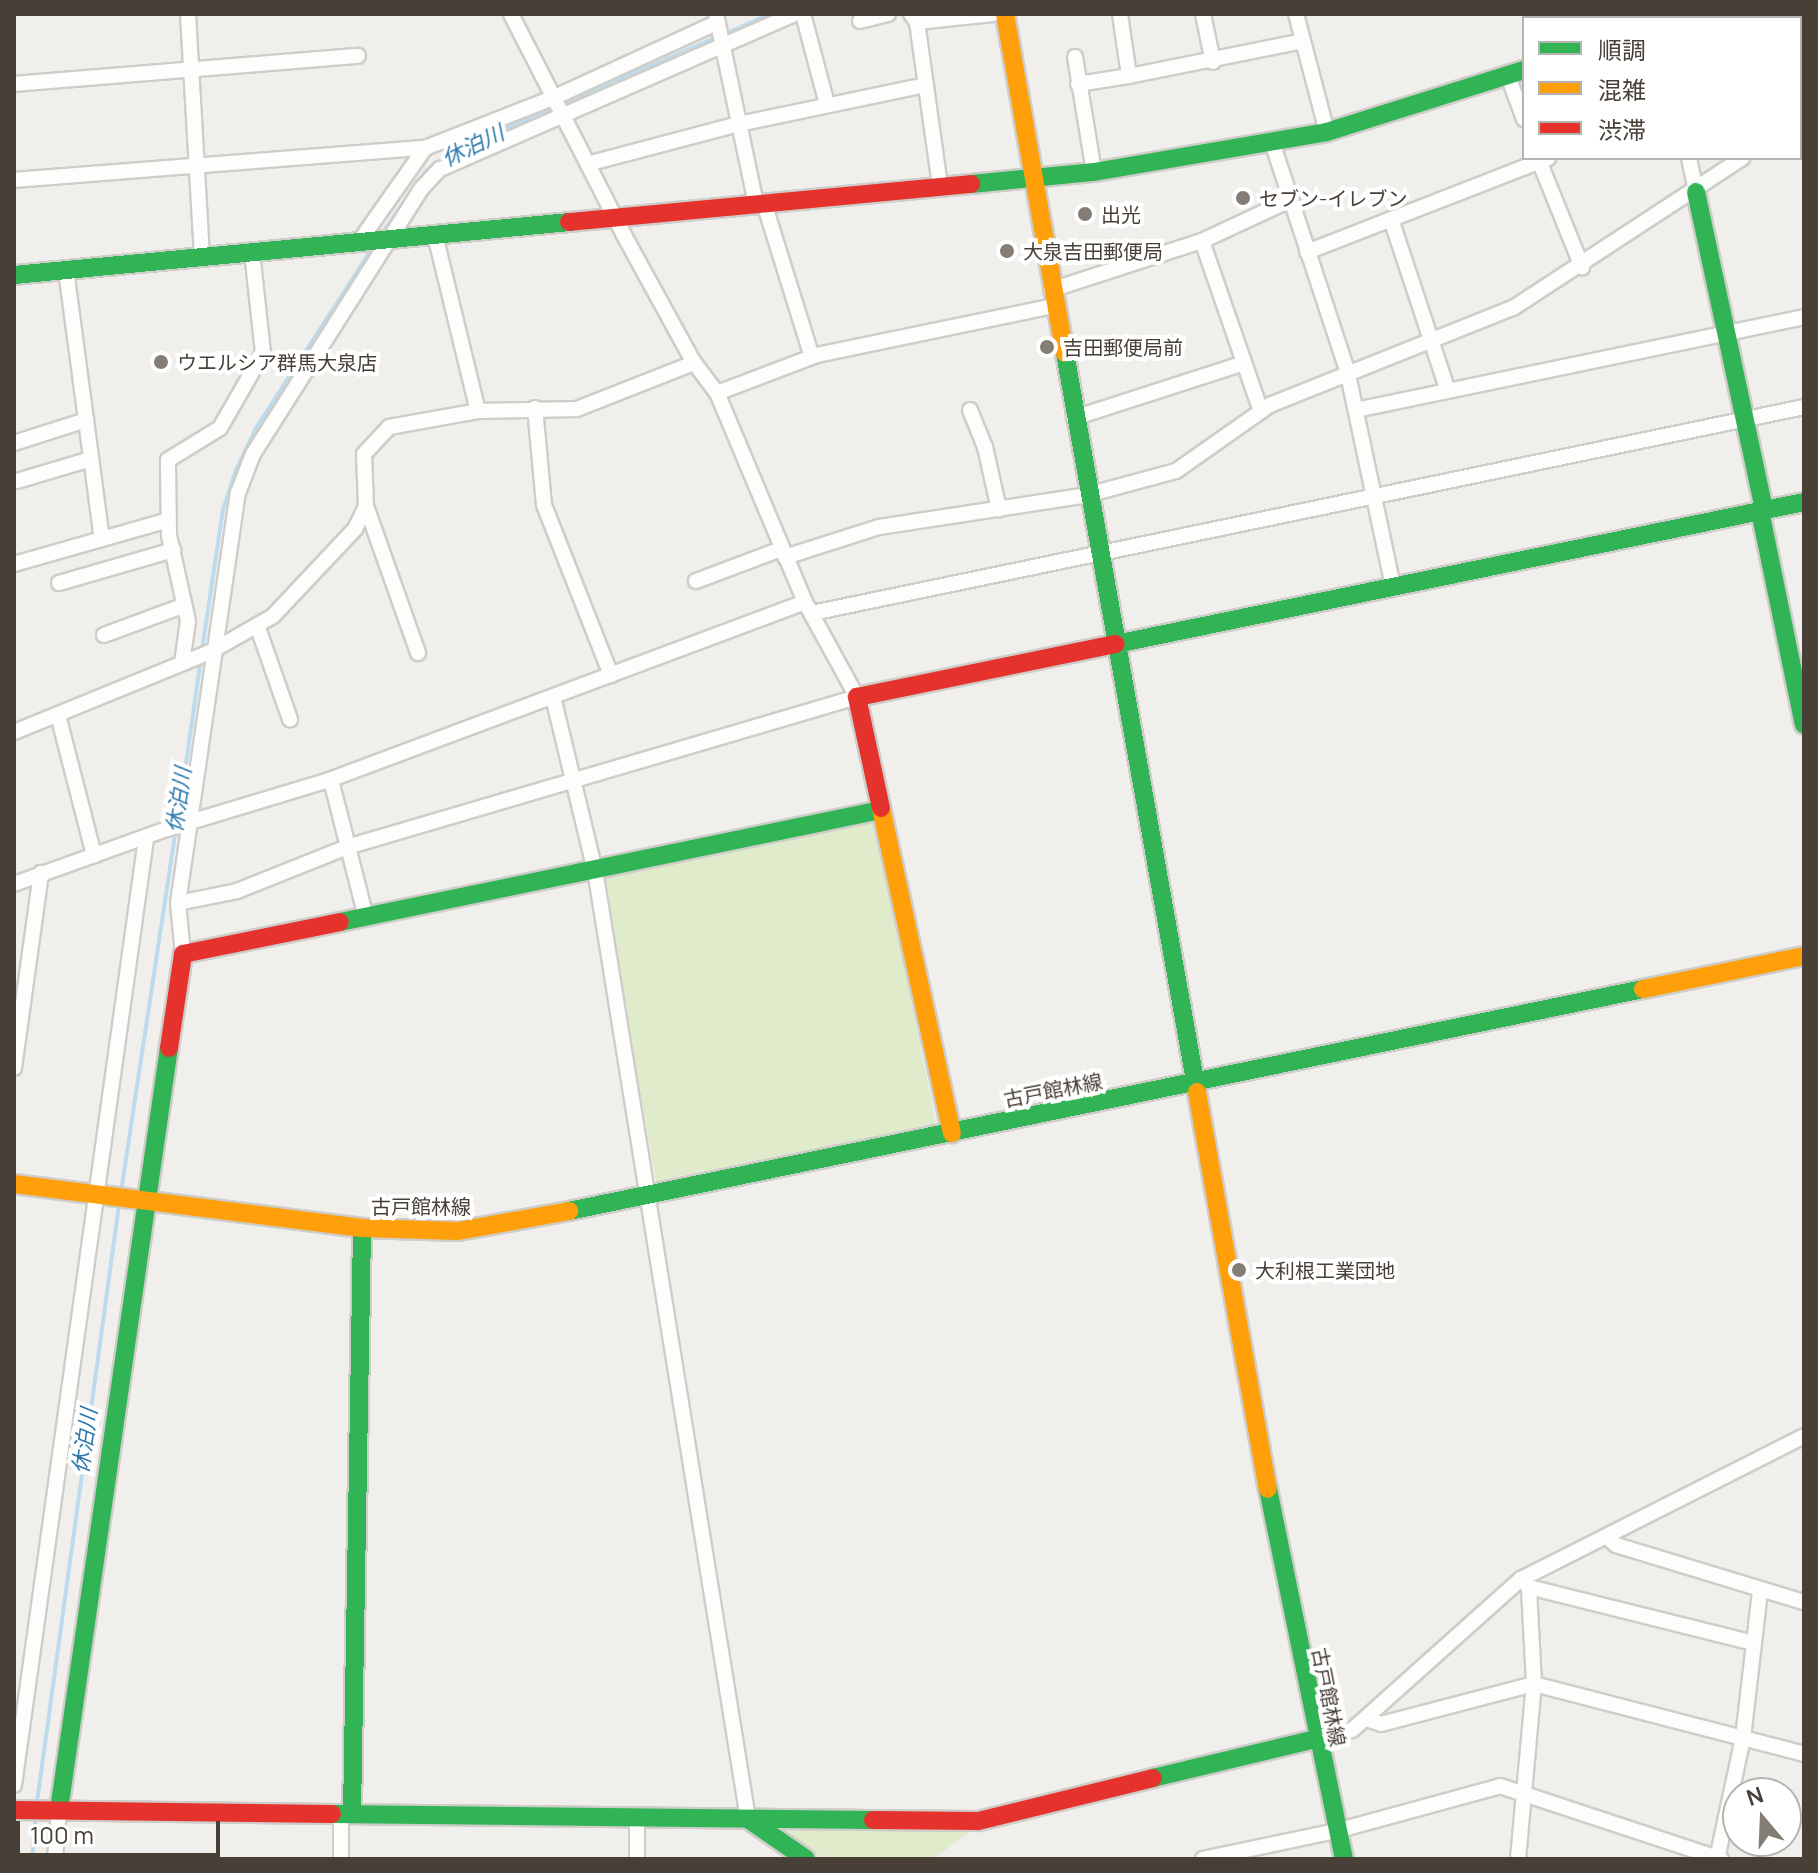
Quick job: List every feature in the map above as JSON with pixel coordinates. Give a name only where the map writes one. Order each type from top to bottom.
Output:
[{"type":"street","points":[[188,14],[202,257]]},
{"type":"street","points":[[14,180],[425,148],[560,106],[723,45],[794,14]]},
{"type":"street","points":[[803,14],[827,104]]},
{"type":"street","points":[[860,21],[888,14]]},
{"type":"street","points":[[940,186],[914,18],[993,14]]},
{"type":"street","points":[[1005,14],[1052,298],[1194,1084],[1804,956]]},
{"type":"street","points":[[1120,14],[1129,76]]},
{"type":"street","points":[[1203,14],[1213,62]]},
{"type":"street","points":[[1296,14],[1327,132]]},
{"type":"street","points":[[516,16],[615,217],[694,363],[717,393],[808,608],[857,697],[952,1133]]},
{"type":"street","points":[[376,240],[440,169],[717,21],[760,203],[812,357]]},
{"type":"street","points":[[1078,84],[1213,62],[1303,41]]},
{"type":"street","points":[[14,84],[358,56]]},
{"type":"street","points":[[1075,57],[1094,172]]},
{"type":"street","points":[[14,275],[1094,172],[1273,145],[1327,132],[1516,73],[1522,108]]},
{"type":"street","points":[[591,163],[739,124],[926,85]]},
{"type":"street","points":[[1273,145],[1347,370],[1393,586]]},
{"type":"street","points":[[55,1859],[56,1810],[183,954],[178,903],[212,651],[238,493],[253,454],[425,148]]},
{"type":"street","points":[[1307,252],[1539,160]]},
{"type":"street","points":[[1542,160],[1582,267]]},
{"type":"street","points":[[1689,160],[1745,420],[1804,725]]},
{"type":"street","points":[[696,581],[879,527],[1087,495],[1176,471],[1261,411],[1347,370],[1435,341],[1513,308],[1582,267],[1739,160]]},
{"type":"street","points":[[717,393],[812,357],[1052,298],[1202,241],[1290,200]]},
{"type":"street","points":[[1391,219],[1435,341],[1448,391]]},
{"type":"street","points":[[435,235],[478,411]]},
{"type":"street","points":[[1202,241],[1261,411]]},
{"type":"street","points":[[187,661],[188,621],[168,520],[168,460],[220,428],[263,353],[252,252]]},
{"type":"street","points":[[66,270],[102,539]]},
{"type":"street","points":[[1356,410],[1804,317]]},
{"type":"street","points":[[418,653],[366,506],[364,454],[375,437],[389,427],[478,411],[577,409],[694,363]]},
{"type":"street","points":[[1074,418],[1244,363]]},
{"type":"street","points":[[14,884],[167,829],[331,780],[611,675],[808,608],[1098,555],[1804,407]]},
{"type":"street","points":[[535,408],[544,505],[611,675]]},
{"type":"street","points":[[970,410],[985,447],[999,509]]},
{"type":"street","points":[[14,443],[86,420]]},
{"type":"street","points":[[17,481],[91,459]]},
{"type":"street","points":[[178,903],[237,891],[347,847],[857,697],[1804,502]]},
{"type":"street","points":[[14,732],[212,651],[257,625],[313,579],[355,529],[366,506]]},
{"type":"street","points":[[14,564],[168,520]]},
{"type":"street","points":[[59,583],[173,550]]},
{"type":"street","points":[[104,635],[185,605]]},
{"type":"street","points":[[257,625],[290,719]]},
{"type":"street","points":[[553,697],[595,870],[748,1819],[806,1859]]},
{"type":"street","points":[[58,715],[94,855]]},
{"type":"street","points":[[331,780],[366,917]]},
{"type":"street","points":[[183,954],[881,810]]},
{"type":"street","points":[[14,1785],[99,1196],[146,838]]},
{"type":"street","points":[[14,1068],[41,873]]},
{"type":"street","name":"古戸館林線","points":[[99,1196],[362,1228],[458,1231],[650,1197],[1194,1084],[1315,1739],[1344,1859]]},
{"type":"street","points":[[14,1184],[99,1196]]},
{"type":"street","points":[[341,1859],[347,1814],[362,1228]]},
{"type":"street","points":[[16,1810],[978,1821],[1352,1730],[1525,1583],[1804,1436]]},
{"type":"street","points":[[1608,1538],[1616,1545],[1804,1602]]},
{"type":"street","points":[[1525,1583],[1754,1643]]},
{"type":"street","points":[[1518,1859],[1534,1684],[1525,1583]]},
{"type":"street","points":[[1203,1859],[1336,1831],[1500,1786],[1718,1858],[1743,1738],[1760,1591]]},
{"type":"street","points":[[1366,1719],[1381,1724],[1534,1684],[1804,1754]]},
{"type":"street","points":[[637,1818],[637,1859]]},
{"type":"green space","points":[[875,821],[936,1124],[656,1181],[602,876]]},
{"type":"green space","points":[[764,1819],[970,1832],[933,1859],[823,1859]]},
{"type":"waterway","name":"休泊川","points":[[725,34],[770,14]]},
{"type":"waterway","name":"休泊川","points":[[383,232],[426,171],[450,153],[717,37]]},
{"type":"waterway","name":"休泊川","points":[[202,650],[223,510],[235,472],[256,428],[372,249]]},
{"type":"waterway","name":"休泊川","points":[[178,820],[201,659]]},
{"type":"waterway","name":"休泊川","points":[[121,1192],[176,829]]},
{"type":"waterway","name":"休泊川","points":[[37,1802],[119,1205]]},
{"type":"waterway","name":"休泊川","points":[[32,1859],[36,1815]]},
{"type":"traffic: fast","points":[[1654,16],[1658,14]]},
{"type":"traffic: fast","points":[[971,184],[1094,172],[1327,132],[1522,71]]},
{"type":"traffic: fast","points":[[1696,192],[1764,510]]},
{"type":"traffic: fast","points":[[14,275],[569,222]]},
{"type":"traffic: fast","points":[[1065,353],[1197,1092]]},
{"type":"traffic: fast","points":[[1116,644],[1804,502]]},
{"type":"traffic: fast","points":[[1760,511],[1804,725]]},
{"type":"traffic: fast","points":[[340,922],[881,810]]},
{"type":"traffic: fast","points":[[569,1211],[1643,989]]},
{"type":"traffic: fast","points":[[59,1810],[169,1048]]},
{"type":"traffic: fast","points":[[352,1814],[362,1228]]},
{"type":"traffic: fast","points":[[1268,1489],[1344,1859]]},
{"type":"traffic: fast","points":[[1153,1778],[1315,1739]]},
{"type":"traffic: fast","points":[[332,1814],[873,1820]]},
{"type":"traffic: fast","points":[[748,1819],[806,1859]]},
{"type":"traffic: slow","points":[[1005,14],[1065,353]]},
{"type":"traffic: slow","points":[[881,808],[952,1133]]},
{"type":"traffic: slow","points":[[1643,989],[1804,956]]},
{"type":"traffic: slow","points":[[1197,1092],[1268,1489]]},
{"type":"traffic: slow","points":[[14,1184],[362,1228],[458,1231],[569,1211]]},
{"type":"traffic: jam","points":[[569,222],[971,184]]},
{"type":"traffic: jam","points":[[881,808],[857,697],[1116,644]]},
{"type":"traffic: jam","points":[[169,1048],[183,954],[340,922]]},
{"type":"traffic: jam","points":[[873,1820],[978,1821],[1153,1778]]},
{"type":"traffic: jam","points":[[14,1810],[332,1814]]},
{"type":"place","name":"セブン-イレブン","points":[[1243,198]]},
{"type":"place","name":"出光","points":[[1085,214]]},
{"type":"place","name":"大泉吉田郵便局","points":[[1007,251]]},
{"type":"place","name":"吉田郵便局前","points":[[1047,347]]},
{"type":"place","name":"ウエルシア群馬大泉店","points":[[161,362]]},
{"type":"place","name":"大利根工業団地","points":[[1239,1270]]}]
